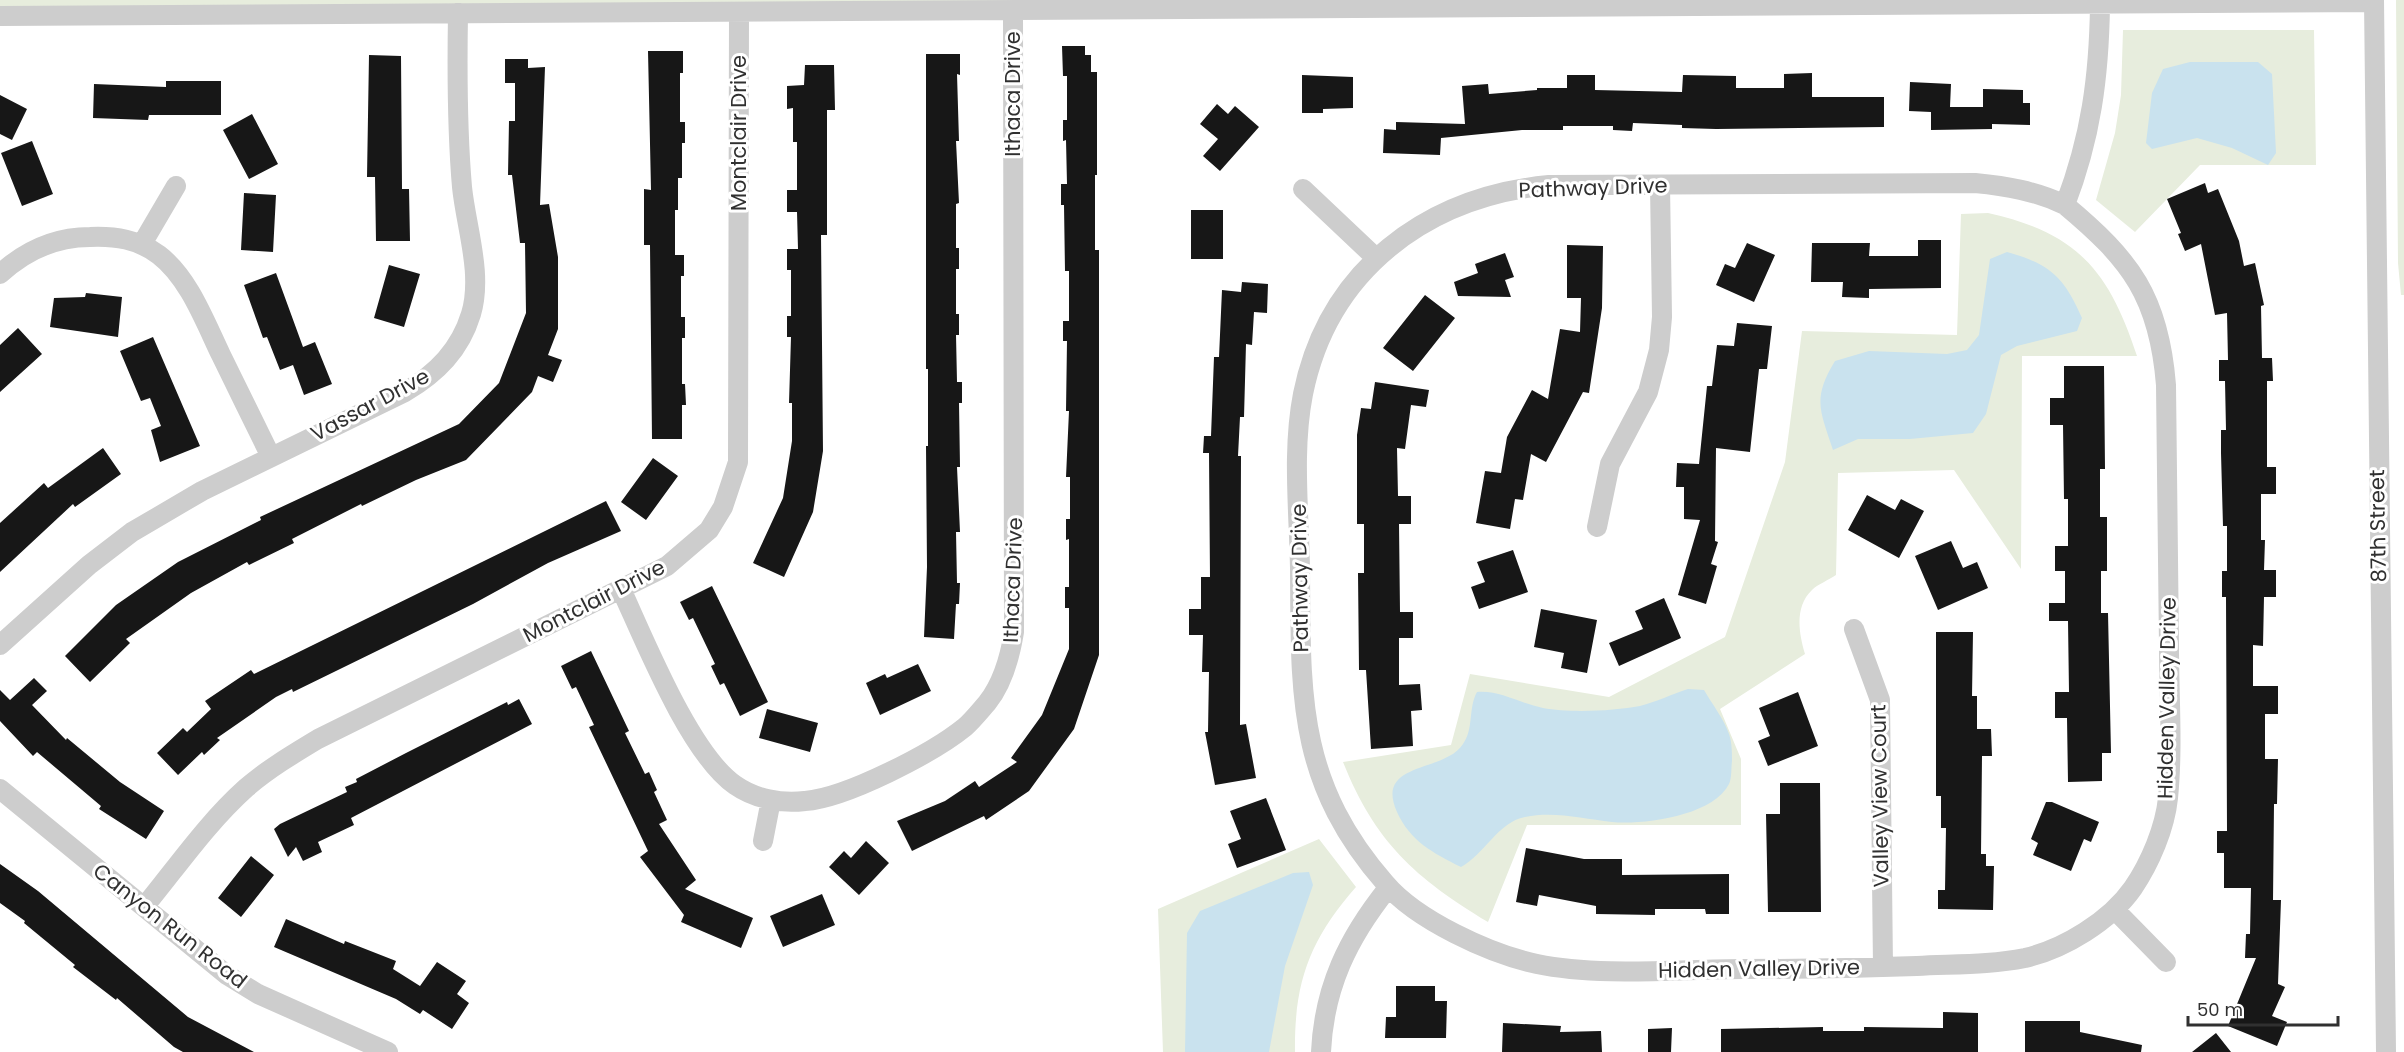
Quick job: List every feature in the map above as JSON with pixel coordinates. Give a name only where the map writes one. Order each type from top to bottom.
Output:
[{"type":"street","points":[[0,16],[2100,5],[2374,1]]},
{"type":"street","name":"87th Street","points":[[2374,1],[2385,1052]]},
{"type":"street","points":[[2065,205],[2079,168],[2090,127],[2099,71],[2100,5]]},
{"type":"street","name":"Ithaca Drive","points":[[621,589],[688,726],[706,756],[735,785],[771,800],[806,801],[837,795],[938,746],[966,726],[988,702],[1006,668],[1014,632],[1012,11]]},
{"type":"street","name":"Montclair Drive","points":[[144,907],[215,820],[246,788],[281,761],[318,739],[668,566],[709,530],[723,507],[738,462],[739,12]]},
{"type":"street","name":"Vassar Drive","points":[[0,645],[89,565],[132,532],[202,491],[429,377],[452,354],[471,313],[475,276],[458,135],[458,13]]},
{"type":"street","name":"Pathway Drive","points":[[1388,888],[1335,812],[1311,750],[1301,682],[1298,449],[1304,390],[1314,355],[1328,323],[1343,298],[1376,258],[1423,223],[1468,201],[1496,193],[1549,185],[1975,183],[1998,185],[2044,195],[2065,205]]},
{"type":"street","points":[[1597,527],[1610,464],[1647,392],[1659,350],[1662,317],[1660,185]]},
{"type":"street","points":[[142,244],[176,186]]},
{"type":"street","points":[[1303,189],[1376,258]]},
{"type":"street","name":"Hidden Valley Drive","points":[[1388,888],[1456,934],[1494,951],[1549,966],[1625,970],[1883,967],[1992,963],[2027,957],[2064,943],[2115,910],[2134,886],[2157,841],[2168,799],[2170,720],[2166,385],[2159,334],[2139,283],[2115,249],[2065,205]]},
{"type":"street","points":[[2,269],[18,258],[49,243],[75,237],[112,237],[142,244],[170,265],[185,286],[271,457]]},
{"type":"street","name":"Valley View Court","points":[[1854,629],[1880,700],[1883,967]]},
{"type":"street","name":"Canyon Run Road","points":[[0,789],[228,975],[258,994],[388,1052]]},
{"type":"street","points":[[763,841],[771,800]]},
{"type":"street","points":[[1322,1052],[1325,1008],[1343,954],[1355,933],[1388,888]]},
{"type":"street","points":[[2115,910],[2166,962]]},
{"type":"green space","points":[[0,0],[2135,0],[0,16]]},
{"type":"green space","points":[[2396,0],[2404,0],[2404,295],[2401,295],[2398,263]]},
{"type":"green space","points":[[2123,30],[2314,30],[2316,165],[2200,165],[2135,232],[2096,200],[2115,133],[2121,95]]},
{"type":"green space","points":[[1988,213],[2019,221],[2045,232],[2086,260],[2115,301],[2137,356],[2022,356],[2021,569],[1954,470],[1838,473],[1836,575],[1814,588],[1802,604],[1800,629],[1805,654],[1720,709],[1741,759],[1741,825],[1527,825],[1488,922],[1439,890],[1418,873],[1400,855],[1369,815],[1343,762],[1451,745],[1470,674],[1609,697],[1725,637],[1785,462],[1802,331],[1957,335],[1961,214]]},
{"type":"green space","points":[[1319,839],[1356,887],[1327,925],[1308,963],[1298,1004],[1295,1052],[1163,1052],[1158,909]]},
{"type":"water","points":[[2190,62],[2258,62],[2272,74],[2276,153],[2268,165],[2232,148],[2197,138],[2152,149],[2146,143],[2152,93],[2163,69]]},
{"type":"water","points":[[2007,252],[2045,267],[2062,282],[2082,318],[2077,331],[2017,346],[2001,355],[1986,414],[1973,433],[1910,439],[1858,439],[1833,450],[1820,405],[1823,385],[1835,361],[1869,351],[1947,354],[1967,350],[1979,335],[1990,259]]},
{"type":"water","points":[[1688,689],[1704,690],[1727,728],[1732,751],[1729,784],[1721,795],[1693,811],[1658,820],[1625,823],[1558,815],[1525,817],[1507,825],[1477,855],[1461,867],[1423,845],[1409,831],[1397,812],[1392,796],[1395,784],[1403,776],[1454,753],[1463,744],[1469,732],[1477,692],[1494,693],[1543,708],[1592,711],[1640,706]]},
{"type":"water","points":[[1309,872],[1313,885],[1285,966],[1269,1052],[1185,1052],[1187,933],[1200,911],[1293,873]]},
{"type":"building","points":[[1062,46],[1085,46],[1085,55],[1091,55],[1091,72],[1097,72],[1095,250],[1099,250],[1099,655],[1074,729],[1029,791],[986,820],[984,816],[912,851],[897,821],[945,801],[975,781],[979,787],[1017,762],[1011,758],[1042,715],[1069,649],[1069,608],[1065,608],[1065,587],[1069,587],[1069,539],[1066,540],[1066,519],[1070,519],[1070,477],[1066,477],[1069,411],[1066,411],[1067,341],[1063,341],[1063,321],[1069,321],[1069,271],[1065,271],[1064,205],[1061,205],[1061,184],[1067,184],[1063,120],[1067,120],[1067,76],[1063,76]]},
{"type":"building","points":[[648,51],[683,51],[683,73],[680,73],[680,122],[685,122],[685,143],[682,143],[682,178],[678,178],[678,210],[675,210],[675,255],[684,255],[684,276],[681,276],[681,317],[685,317],[685,338],[682,338],[682,384],[685,384],[686,405],[682,405],[682,439],[652,439],[650,245],[644,245],[644,189],[651,190]]},
{"type":"building","points":[[926,54],[960,54],[960,75],[957,74],[959,141],[956,141],[959,203],[956,204],[956,248],[959,248],[959,269],[956,269],[956,314],[959,314],[959,335],[956,335],[957,382],[962,382],[962,403],[959,403],[960,467],[957,467],[960,532],[956,532],[957,583],[960,583],[954,639],[924,637],[927,567],[926,446],[928,446]]},
{"type":"building","points":[[369,55],[401,56],[402,189],[409,189],[410,241],[376,241],[375,177],[367,177]]},
{"type":"building","points":[[505,59],[528,59],[528,68],[545,67],[540,205],[549,204],[558,257],[558,329],[548,355],[562,360],[553,382],[538,376],[532,392],[466,460],[416,480],[362,506],[361,504],[292,539],[294,543],[249,565],[247,562],[191,593],[126,639],[130,643],[90,682],[65,656],[116,605],[178,562],[261,520],[260,517],[459,424],[499,383],[526,313],[525,243],[520,243],[512,175],[508,175],[509,121],[515,121],[515,83],[505,83]]},
{"type":"building","points":[[805,65],[834,65],[835,110],[827,110],[827,235],[821,235],[823,451],[813,512],[784,577],[753,563],[783,498],[792,441],[792,403],[789,403],[791,337],[787,337],[787,316],[791,316],[791,270],[787,270],[787,249],[798,249],[797,212],[787,212],[787,190],[797,190],[797,142],[793,142],[793,108],[787,109],[787,86],[804,85]]},
{"type":"building","points":[[1812,73],[1812,97],[1884,97],[1884,127],[1716,129],[1633,123],[1632,131],[1613,130],[1613,126],[1563,126],[1563,130],[1522,130],[1441,138],[1440,155],[1383,153],[1384,129],[1396,130],[1396,122],[1465,124],[1462,86],[1488,84],[1489,94],[1537,90],[1537,88],[1567,88],[1567,75],[1595,75],[1595,90],[1682,92],[1683,75],[1736,76],[1736,88],[1784,88],[1784,74]]},
{"type":"building","points":[[1302,75],[1353,77],[1353,108],[1323,109],[1323,113],[1302,113]]},
{"type":"building","points":[[166,81],[221,81],[221,115],[149,115],[148,120],[93,118],[94,84],[166,87]]},
{"type":"building","points":[[1910,82],[1951,84],[1950,107],[1983,107],[1983,89],[2023,90],[2023,103],[2030,103],[2030,125],[1992,124],[1992,129],[1931,130],[1931,112],[1909,111]]},
{"type":"building","points":[[0,95],[27,109],[12,140],[0,134]]},
{"type":"building","points":[[1217,104],[1228,114],[1235,106],[1259,127],[1220,171],[1203,156],[1218,139],[1200,124]]},
{"type":"building","points":[[252,114],[278,164],[249,179],[223,130]]},
{"type":"building","points":[[32,141],[53,194],[22,206],[1,153]]},
{"type":"building","points":[[2205,183],[2208,193],[2218,189],[2239,241],[2244,266],[2255,263],[2264,305],[2261,306],[2262,358],[2272,358],[2273,381],[2267,381],[2267,467],[2276,467],[2276,494],[2261,494],[2261,540],[2265,540],[2264,570],[2276,570],[2276,597],[2264,597],[2263,646],[2253,645],[2253,686],[2278,686],[2278,714],[2265,714],[2265,759],[2278,759],[2277,804],[2274,804],[2273,900],[2281,900],[2278,984],[2285,987],[2272,1016],[2287,1022],[2277,1046],[2228,1026],[2256,958],[2245,958],[2246,934],[2250,934],[2251,888],[2224,888],[2224,853],[2217,853],[2217,831],[2227,831],[2226,597],[2222,597],[2222,571],[2227,571],[2227,526],[2223,526],[2221,453],[2221,430],[2226,430],[2225,381],[2219,381],[2219,360],[2228,360],[2227,313],[2215,315],[2201,244],[2185,251],[2178,234],[2181,233],[2167,199]]},
{"type":"building","points":[[244,193],[276,195],[273,252],[241,250]]},
{"type":"building","points":[[1191,210],[1223,210],[1223,259],[1191,259]]},
{"type":"building","points":[[1918,240],[1941,240],[1941,288],[1869,289],[1869,298],[1842,297],[1843,282],[1811,282],[1812,243],[1870,243],[1869,256],[1918,256]]},
{"type":"building","points":[[1747,243],[1775,255],[1754,302],[1716,285],[1725,264],[1735,268]]},
{"type":"building","points":[[1567,245],[1603,246],[1602,308],[1589,393],[1583,392],[1546,462],[1531,454],[1523,500],[1515,499],[1510,529],[1476,523],[1485,471],[1501,473],[1507,437],[1532,390],[1548,399],[1560,329],[1580,332],[1581,298],[1567,298]]},
{"type":"building","points":[[1505,253],[1514,277],[1505,280],[1511,297],[1458,296],[1454,282],[1478,273],[1475,264]]},
{"type":"building","points":[[389,265],[420,274],[404,327],[374,318]]},
{"type":"building","points":[[276,273],[303,347],[315,342],[332,384],[304,395],[293,365],[280,370],[267,337],[263,338],[244,285]]},
{"type":"building","points":[[1242,282],[1268,284],[1267,313],[1254,312],[1252,345],[1246,344],[1244,417],[1240,417],[1238,456],[1241,456],[1240,725],[1246,724],[1256,778],[1215,785],[1205,732],[1208,732],[1209,672],[1202,672],[1203,635],[1189,635],[1189,609],[1201,609],[1201,577],[1210,577],[1209,453],[1203,453],[1204,436],[1211,436],[1214,357],[1219,357],[1222,290],[1241,292]]},
{"type":"building","points":[[86,293],[122,297],[118,337],[50,327],[54,298],[85,297]]},
{"type":"building","points":[[1425,295],[1455,318],[1413,371],[1383,348]]},
{"type":"building","points":[[1737,323],[1772,326],[1767,369],[1759,369],[1750,452],[1716,448],[1715,541],[1718,542],[1711,564],[1717,566],[1706,604],[1678,595],[1700,520],[1684,519],[1684,487],[1676,487],[1677,463],[1699,464],[1707,386],[1712,386],[1717,345],[1734,346]]},
{"type":"building","points":[[18,328],[42,354],[0,392],[0,345]]},
{"type":"building","points":[[153,337],[200,446],[160,462],[151,430],[161,426],[150,398],[141,401],[120,351]]},
{"type":"building","points":[[2064,366],[2104,366],[2105,469],[2100,469],[2100,517],[2107,517],[2107,571],[2101,571],[2101,613],[2108,613],[2111,753],[2102,753],[2102,781],[2068,782],[2067,718],[2055,718],[2055,692],[2069,692],[2068,621],[2049,621],[2049,603],[2065,603],[2065,571],[2055,571],[2055,546],[2068,546],[2068,499],[2064,499],[2063,425],[2050,425],[2050,398],[2064,398]]},
{"type":"building","points":[[1375,382],[1429,390],[1426,407],[1411,405],[1405,449],[1397,448],[1398,496],[1411,496],[1411,524],[1399,524],[1400,612],[1413,612],[1413,638],[1399,638],[1399,685],[1420,684],[1422,710],[1411,711],[1413,746],[1371,749],[1366,670],[1359,670],[1358,573],[1364,573],[1364,524],[1357,524],[1357,435],[1361,408],[1371,409]]},
{"type":"building","points":[[103,448],[121,474],[75,507],[73,504],[0,572],[0,523],[44,483],[48,488]]},
{"type":"building","points":[[653,458],[678,476],[646,520],[621,502]]},
{"type":"building","points":[[1867,495],[1895,510],[1901,499],[1924,511],[1899,558],[1848,530]]},
{"type":"building","points":[[606,501],[621,531],[548,563],[473,604],[293,692],[292,689],[276,697],[217,738],[220,740],[204,755],[202,752],[178,775],[157,753],[183,728],[187,732],[211,709],[205,701],[251,670],[254,674]]},
{"type":"building","points":[[1951,541],[1963,568],[1977,562],[1988,588],[1938,610],[1915,556]]},
{"type":"building","points":[[1513,550],[1528,592],[1479,609],[1471,587],[1485,582],[1477,562]]},
{"type":"building","points":[[712,586],[768,702],[740,716],[724,683],[720,685],[711,666],[715,664],[693,618],[689,620],[680,602]]},
{"type":"building","points":[[1664,598],[1681,638],[1619,666],[1609,643],[1643,629],[1635,611]]},
{"type":"building","points":[[1541,609],[1597,620],[1587,673],[1561,668],[1564,653],[1534,647]]},
{"type":"building","points":[[1936,632],[1973,632],[1972,696],[1977,696],[1977,729],[1991,729],[1992,756],[1982,756],[1981,854],[1986,854],[1986,866],[1994,866],[1993,910],[1938,909],[1938,890],[1945,890],[1946,828],[1941,828],[1941,796],[1936,796]]},
{"type":"building","points":[[591,651],[629,731],[625,733],[645,774],[649,772],[657,790],[654,792],[667,820],[659,824],[696,880],[685,889],[753,918],[741,948],[681,922],[684,915],[640,857],[648,851],[589,727],[594,725],[576,687],[572,689],[561,666]]},
{"type":"building","points":[[918,664],[931,691],[880,715],[866,683],[885,674],[887,678]]},
{"type":"building","points":[[34,678],[47,691],[32,705],[66,740],[67,738],[120,782],[164,811],[146,839],[99,809],[101,806],[37,752],[33,756],[0,721],[0,690],[10,700]]},
{"type":"building","points":[[1798,692],[1818,746],[1768,766],[1758,741],[1770,736],[1759,708]]},
{"type":"building","points":[[519,699],[532,724],[351,818],[354,825],[318,842],[322,852],[303,861],[296,847],[288,857],[274,829],[280,824],[347,792],[345,787],[357,782],[356,779],[507,702],[508,705]]},
{"type":"building","points":[[767,709],[818,723],[810,752],[759,738]]},
{"type":"building","points":[[1780,783],[1820,783],[1821,912],[1768,912],[1766,814],[1780,814]]},
{"type":"building","points":[[1266,798],[1286,850],[1237,868],[1228,844],[1241,839],[1230,811]]},
{"type":"building","points":[[2046,802],[2052,802],[2099,822],[2091,842],[2084,839],[2071,871],[2033,855],[2038,843],[2031,839]]},
{"type":"building","points":[[866,841],[889,863],[859,895],[829,867],[844,851],[851,858]]},
{"type":"building","points":[[1526,848],[1584,859],[1622,859],[1622,875],[1729,874],[1729,914],[1706,914],[1705,909],[1655,909],[1655,915],[1596,914],[1596,906],[1539,895],[1537,906],[1516,902]]},
{"type":"building","points":[[251,856],[274,875],[241,917],[218,898]]},
{"type":"building","points":[[0,864],[38,891],[188,1017],[254,1052],[183,1052],[174,1047],[117,998],[116,1000],[73,967],[75,965],[24,923],[25,921],[0,903]]},
{"type":"building","points":[[822,894],[835,925],[783,947],[770,916]]},
{"type":"building","points":[[286,919],[344,944],[345,941],[396,961],[393,969],[420,986],[437,962],[466,981],[457,994],[469,1003],[452,1029],[423,1010],[420,1014],[396,999],[274,947]]},
{"type":"building","points":[[1396,986],[1435,986],[1435,1001],[1447,1001],[1446,1038],[1385,1038],[1386,1017],[1396,1017]]},
{"type":"building","points":[[1943,1012],[1978,1013],[1978,1052],[1721,1052],[1721,1029],[1823,1027],[1823,1031],[1864,1031],[1864,1027],[1943,1028]]},
{"type":"building","points":[[2025,1021],[2080,1021],[2080,1032],[2142,1045],[2141,1052],[2025,1052]]},
{"type":"building","points":[[1503,1023],[1561,1026],[1560,1032],[1601,1031],[1602,1052],[1502,1052]]},
{"type":"building","points":[[1672,1028],[1671,1052],[1648,1052],[1648,1029]]},
{"type":"building","points":[[2216,1033],[2231,1052],[2192,1052]]}]
